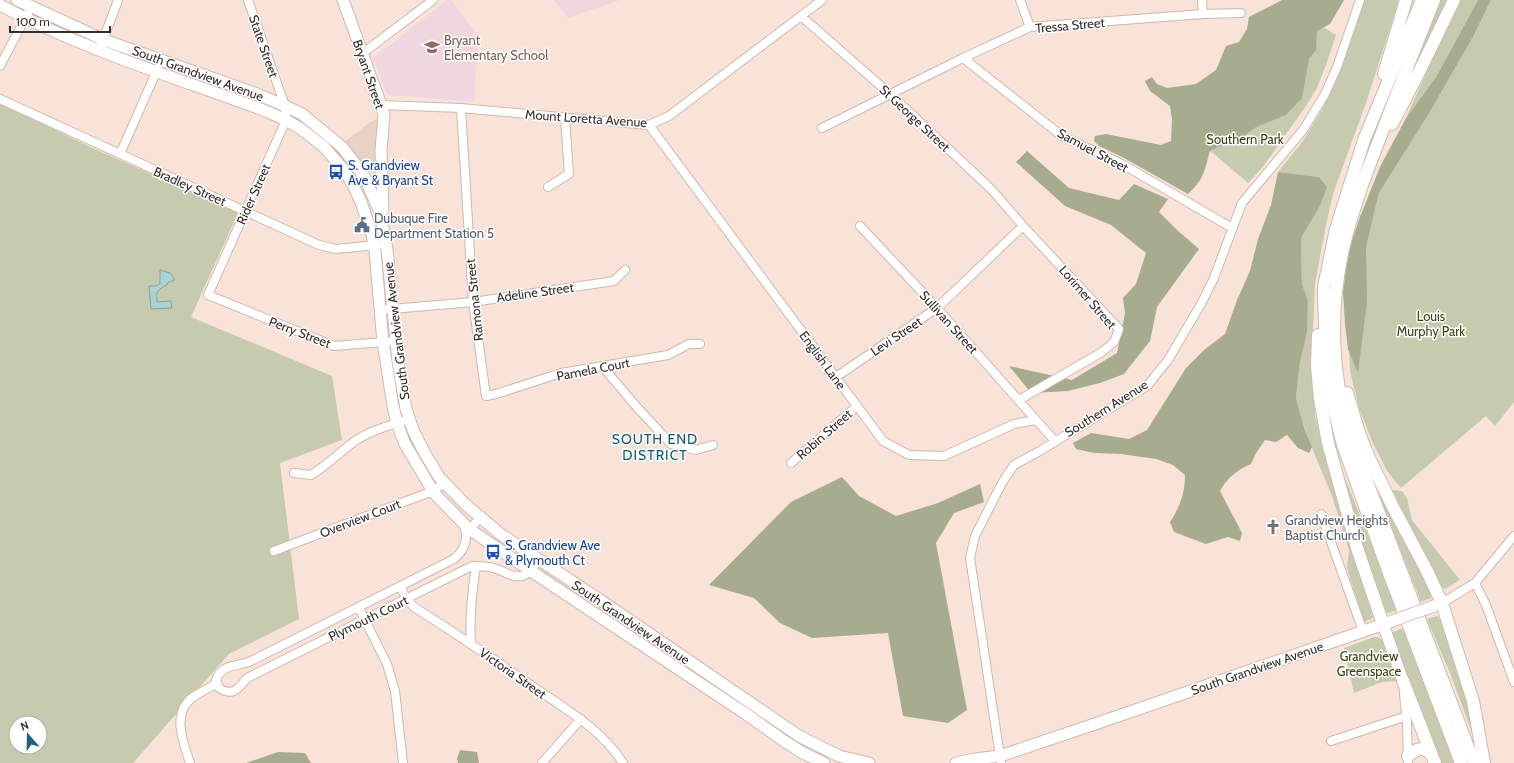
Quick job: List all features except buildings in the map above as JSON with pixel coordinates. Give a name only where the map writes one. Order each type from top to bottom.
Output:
[{"type":"highway","points":[[1406,0],[1336,229],[1326,276],[1324,299],[1328,379],[1339,431],[1373,529],[1461,763]]},
{"type":"highway","points":[[1364,140],[1422,0]]},
{"type":"highway","points":[[1434,0],[1367,171],[1344,245],[1334,309],[1335,345],[1337,375],[1347,427],[1474,763]]},
{"type":"highway","points":[[1367,171],[1420,72],[1454,0]]},
{"type":"highway","points":[[1324,299],[1320,304],[1317,366],[1322,415],[1332,460],[1357,548],[1387,623]]},
{"type":"highway","points":[[1334,309],[1340,330],[1342,365],[1345,384],[1360,436],[1394,509],[1427,571],[1470,690],[1484,763]]},
{"type":"highway","points":[[1403,681],[1433,759]]},
{"type":"highway","points":[[1408,760],[1414,751],[1422,749],[1426,749],[1433,759]]},
{"type":"main road","name":"South Grandview Avenue","points":[[17,0],[104,40],[257,94],[286,106],[302,114],[342,146],[359,169],[380,212],[386,244],[396,341],[405,401],[410,419],[424,452],[439,477],[465,504],[499,533],[799,736],[833,753],[858,762],[869,763]]},
{"type":"main road","name":"Bryant Street","points":[[343,0],[384,115],[381,150]]},
{"type":"main road","name":"South Grandview Avenue","points":[[0,5],[25,18],[99,51],[286,120],[312,136],[336,160],[353,185],[366,215],[374,246],[383,342],[397,423],[405,444],[433,491],[466,528],[529,572],[744,713],[784,741],[803,753],[824,763]]},
{"type":"main road","points":[[366,215],[365,207],[381,150]]},
{"type":"main road","points":[[381,150],[384,229]]},
{"type":"main road","points":[[359,169],[370,172],[376,167]]},
{"type":"main road","name":"South Grandview Avenue","points":[[989,763],[1438,604]]},
{"type":"main road","points":[[1387,623],[1403,681]]},
{"type":"main road","points":[[744,713],[751,703]]},
{"type":"main road","name":"South Grandview Avenue","points":[[956,763],[975,759],[1001,759]]},
{"type":"street","points":[[99,51],[118,0]]},
{"type":"street","name":"State Street","points":[[248,0],[280,92]]},
{"type":"street","points":[[363,53],[433,0]]},
{"type":"street","name":"Mount Loretta Avenue","points":[[381,105],[461,108],[649,125],[670,116],[822,0]]},
{"type":"street","points":[[1020,0],[1030,27]]},
{"type":"street","points":[[1202,0],[1203,14]]},
{"type":"street","name":"Southern Avenue","points":[[1001,759],[970,558],[976,536],[1002,483],[1014,465],[1147,386],[1164,365],[1202,304],[1214,278],[1242,203],[1303,130],[1325,94],[1337,67],[1360,0]]},
{"type":"street","points":[[0,66],[31,7]]},
{"type":"street","name":"Tressa Street","points":[[822,128],[963,58],[1030,27],[1203,14],[1241,13]]},
{"type":"street","name":"St George Street","points":[[801,16],[890,94],[992,190],[1023,226]]},
{"type":"street","name":"Samuel Street","points":[[963,58],[1062,136],[1122,164],[1232,228]]},
{"type":"street","points":[[120,154],[161,60]]},
{"type":"street","name":"Rider Street","points":[[208,295],[286,120],[286,106],[280,92]]},
{"type":"street","name":"Bradley Street","points":[[0,99],[326,248],[336,249],[386,244]]},
{"type":"street","name":"Ramona Street","points":[[461,108],[473,302],[486,396]]},
{"type":"street","points":[[548,187],[569,174],[565,117]]},
{"type":"street","name":"English Lane","points":[[649,125],[883,441],[909,454],[944,456],[1014,424],[1036,420]]},
{"type":"street","name":"Sullivan Street","points":[[860,226],[937,308],[1036,420]]},
{"type":"street","name":"Levi Street","points":[[836,377],[937,308],[1023,226]]},
{"type":"street","name":"Lorimer Street","points":[[1019,400],[1102,352],[1114,342],[1119,329],[1023,226]]},
{"type":"street","name":"Adeline Street","points":[[380,310],[473,302],[614,281],[625,270]]},
{"type":"street","name":"Perry Street","points":[[208,295],[334,346],[396,341]]},
{"type":"street","name":"Pamela Court","points":[[486,396],[562,373],[668,355],[689,344],[700,344]]},
{"type":"street","points":[[603,367],[671,444],[696,450],[713,445]]},
{"type":"street","name":"Robin Street","points":[[791,463],[857,406]]},
{"type":"street","points":[[294,473],[311,475],[356,440],[377,429],[410,419]]},
{"type":"street","points":[[1036,420],[1055,441]]},
{"type":"street","name":"Overview Court","points":[[274,551],[433,491],[444,482]]},
{"type":"street","points":[[1321,514],[1363,631]]},
{"type":"street","points":[[466,528],[480,518]]},
{"type":"street","name":"Plymouth Court","points":[[466,528],[465,546],[461,553],[454,559],[401,587],[249,662],[231,666],[220,671],[216,680],[219,688],[223,691],[234,691],[247,678],[472,566],[483,565],[494,568],[511,576],[526,576],[529,572]]},
{"type":"street","name":"South Grandview Avenue","points":[[1438,604],[1475,583],[1514,536]]},
{"type":"street","points":[[529,572],[539,559]]},
{"type":"street","points":[[440,566],[447,579]]},
{"type":"street","points":[[471,644],[470,620],[476,566]]},
{"type":"street","points":[[1475,583],[1486,605],[1514,682]]},
{"type":"street","name":"Victoria Street","points":[[401,587],[406,599],[414,607],[471,644],[581,720],[610,744],[623,763]]},
{"type":"street","points":[[392,606],[400,605],[414,607]]},
{"type":"street","points":[[359,608],[387,664],[395,692],[403,763]]},
{"type":"street","points":[[1403,681],[1407,716],[1408,760]]},
{"type":"street","name":"Plymouth Court","points":[[190,763],[181,736],[180,723],[182,712],[192,698],[217,683]]},
{"type":"street","points":[[1331,741],[1407,716]]},
{"type":"street","points":[[542,763],[581,720]]},
{"type":"shaded area","name":"Bryant Elementary School","points":[[447,0],[451,0],[478,35],[474,102],[387,95],[373,58]]},
{"type":"shaded area","points":[[554,0],[620,0],[568,18]]},
{"type":"shaded area","points":[[382,116],[379,149],[376,162],[373,167],[367,168],[362,165],[344,142],[369,123]]},
{"type":"green space","points":[[1282,0],[1344,0],[1330,24],[1317,31],[1316,50],[1309,59],[1302,98],[1286,115],[1256,127],[1241,138],[1228,142],[1210,151],[1201,179],[1188,194],[1124,158],[1099,146],[1094,141],[1095,136],[1106,134],[1161,145],[1171,141],[1172,119],[1170,106],[1150,91],[1145,81],[1152,77],[1157,84],[1167,88],[1196,84],[1216,70],[1226,46],[1239,42],[1247,29],[1249,17]]},
{"type":"green space","points":[[1364,0],[1399,0],[1367,100],[1333,194],[1315,284],[1312,354],[1315,416],[1373,618],[1364,622],[1347,568],[1349,550],[1332,496],[1305,431],[1296,398],[1300,362],[1307,333],[1308,301],[1302,284],[1301,238],[1320,206],[1319,177],[1278,172],[1303,141],[1324,106],[1346,53]]},
{"type":"green space","points":[[1441,0],[1449,0],[1418,64],[1416,64]]},
{"type":"green space","points":[[1459,0],[1478,0],[1436,77],[1406,118]]},
{"type":"green space","points":[[1478,0],[1491,0],[1473,37],[1428,115],[1379,193],[1366,247],[1367,302],[1358,373],[1348,349],[1345,324],[1343,292],[1349,249],[1380,167],[1406,118],[1436,77]]},
{"type":"green space","name":"Louis Murphy Park","points":[[1491,0],[1514,0],[1514,402],[1495,426],[1486,416],[1401,488],[1387,471],[1372,441],[1359,408],[1350,371],[1348,320],[1379,193],[1428,115],[1473,37]]},
{"type":"green space","name":"Southern Park","points":[[1310,19],[1336,35],[1326,65],[1317,88],[1306,106],[1262,168],[1248,183],[1194,137]]},
{"type":"green space","points":[[169,67],[278,107],[277,109],[169,71]]},
{"type":"green space","points":[[0,103],[88,146],[238,213],[191,317],[332,376],[342,440],[280,463],[299,619],[229,654],[133,763],[0,763]]},
{"type":"green space","points":[[296,117],[330,141],[353,169],[349,172],[295,119]]},
{"type":"green space","points":[[1027,151],[1069,188],[1119,200],[1134,184],[1168,199],[1159,212],[1199,249],[1157,307],[1150,341],[1124,374],[1100,383],[1068,391],[1031,393],[1009,366],[1072,380],[1117,353],[1125,313],[1123,298],[1136,284],[1146,253],[1111,225],[1065,206],[1016,162]]},
{"type":"green space","points":[[1278,172],[1319,177],[1327,187],[1320,206],[1301,238],[1302,284],[1308,301],[1307,333],[1300,362],[1296,398],[1305,431],[1312,447],[1309,453],[1298,448],[1287,435],[1276,442],[1265,440],[1256,453],[1251,464],[1233,475],[1220,491],[1242,533],[1240,541],[1228,537],[1206,544],[1174,532],[1170,522],[1177,511],[1181,500],[1185,475],[1173,465],[1156,459],[1121,454],[1094,453],[1076,449],[1073,443],[1091,433],[1129,439],[1147,430],[1186,368],[1204,350],[1225,334],[1237,300],[1250,271],[1258,239],[1271,205]]},
{"type":"green space","points":[[1335,453],[1399,609],[1389,613],[1382,613]]},
{"type":"green space","points":[[1371,476],[1430,591],[1431,598],[1421,602]]},
{"type":"green space","points":[[842,477],[859,496],[896,516],[938,503],[980,484],[984,502],[954,513],[936,543],[967,710],[948,723],[903,716],[888,633],[812,638],[780,623],[754,598],[709,585],[791,502]]},
{"type":"green space","points":[[1391,490],[1402,491],[1407,498],[1412,520],[1460,580],[1445,589],[1439,586]]},
{"type":"green space","points":[[1437,616],[1442,622],[1469,702],[1474,738],[1450,673],[1427,619]]},
{"type":"green space","points":[[1404,628],[1455,763],[1439,763],[1390,633]]},
{"type":"green space","name":"Grandview Greenspace","points":[[1374,637],[1378,637],[1383,641],[1397,681],[1382,682],[1354,693],[1344,648]]},
{"type":"green space","points":[[460,750],[477,752],[479,763],[458,763],[457,759]]},
{"type":"green space","points":[[278,752],[305,753],[311,763],[246,763]]},
{"type":"water","points":[[160,270],[170,273],[175,280],[167,283],[167,285],[158,291],[157,302],[171,301],[172,308],[151,309],[149,286],[160,284]]},
{"type":"place","name":"Bryant Elementary School","points":[[432,47]]},
{"type":"place","name":"S. Grandview Ave & Bryant St","points":[[336,172]]},
{"type":"place","name":"Dubuque Fire Department Station 5","points":[[362,225]]},
{"type":"place","name":"Grandview Heights Baptist Church","points":[[1273,527]]},
{"type":"place","name":"S. Grandview Ave & Plymouth Ct","points":[[493,552]]},
{"type":"district","name":"SOUTH END DISTRICT","points":[[655,448]]}]
